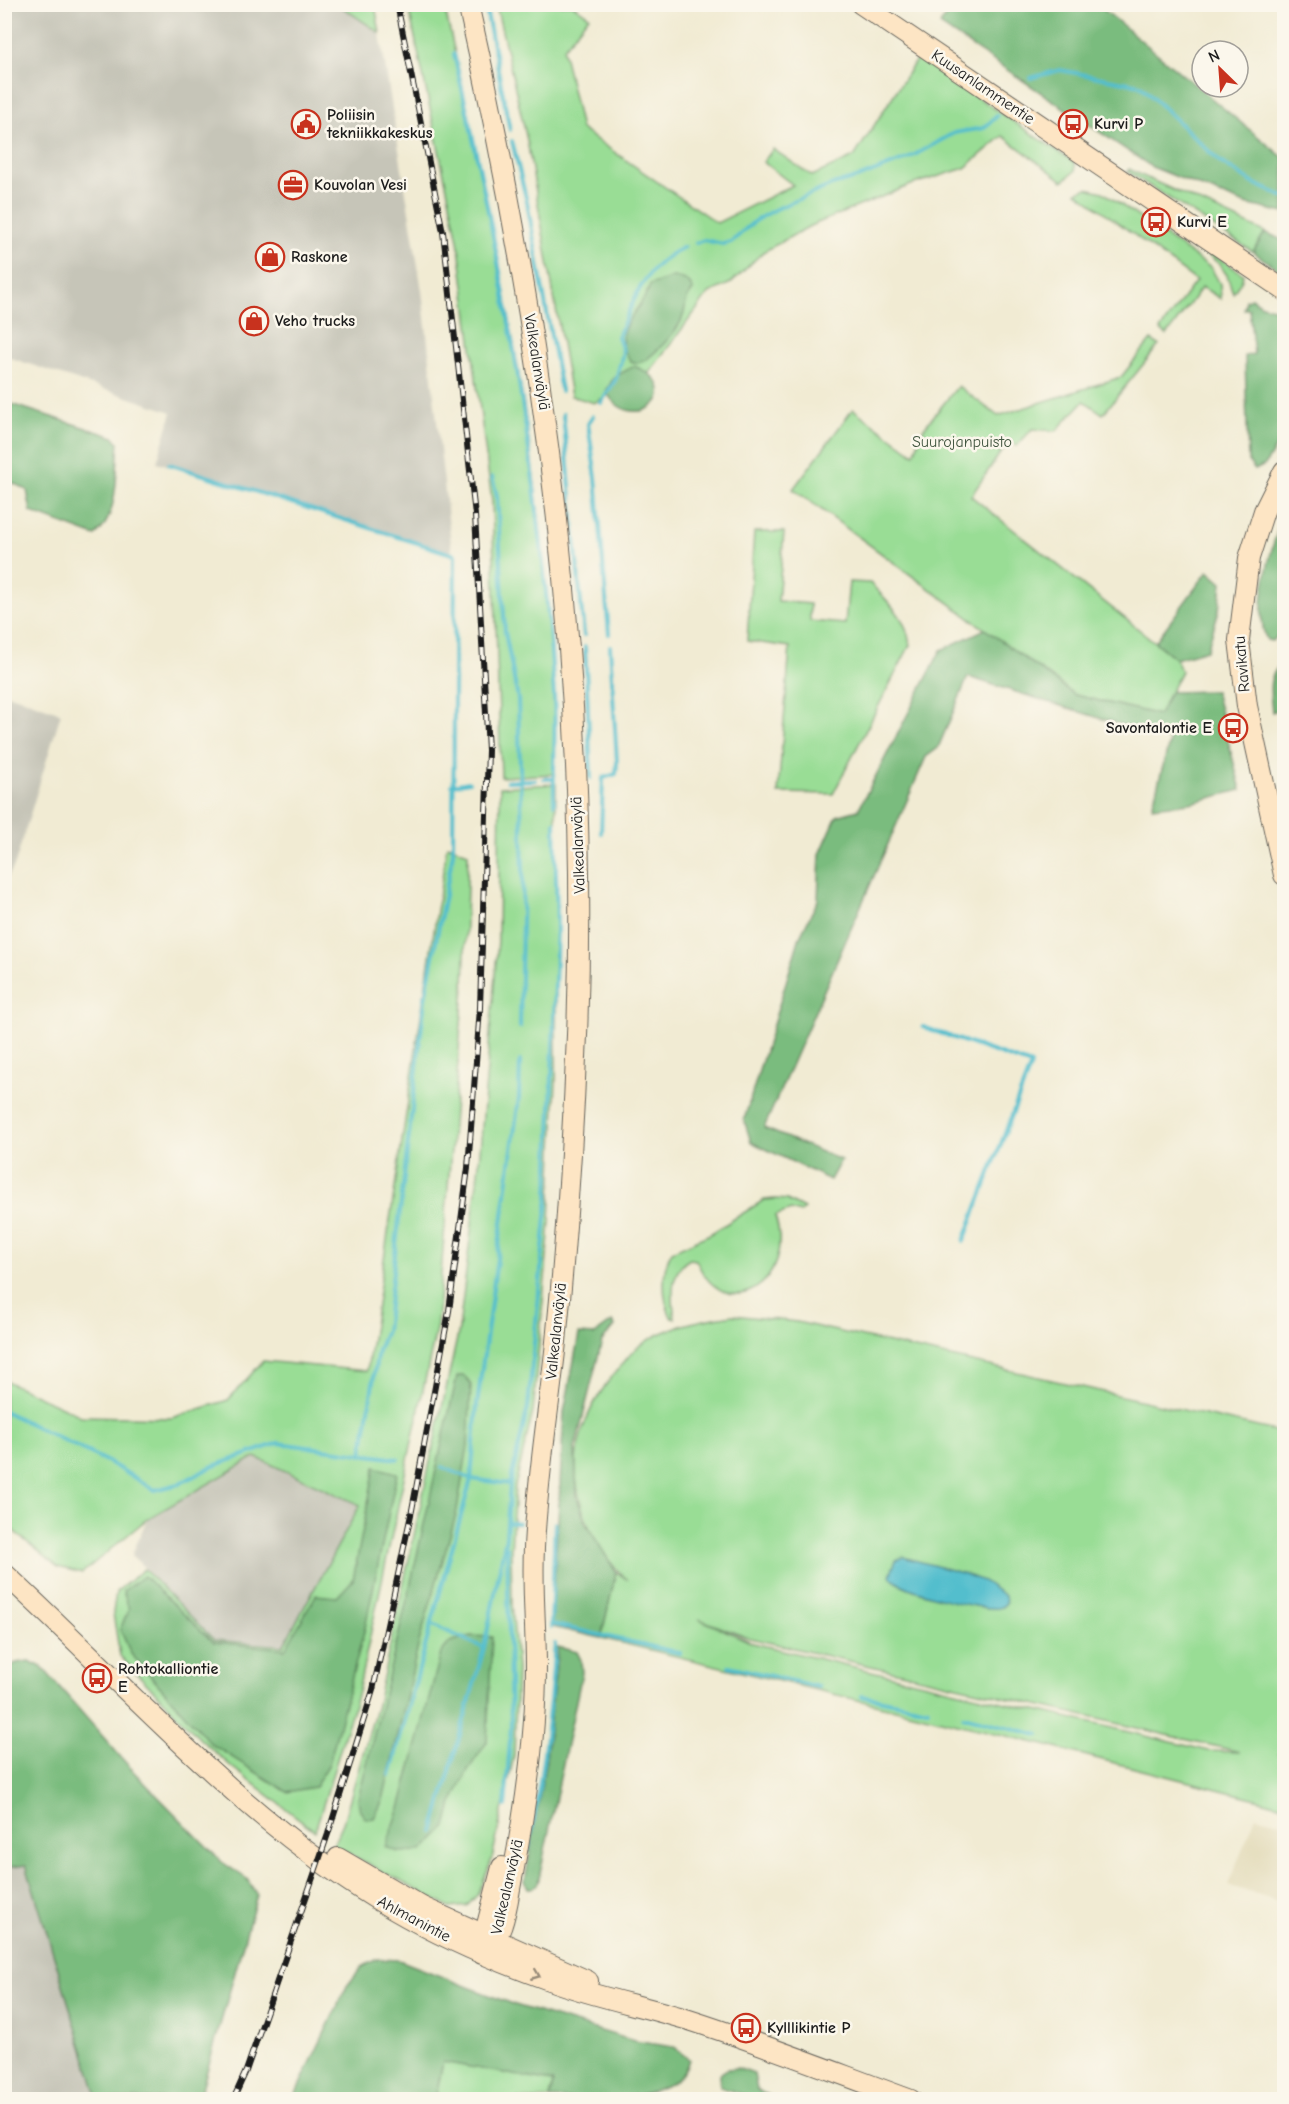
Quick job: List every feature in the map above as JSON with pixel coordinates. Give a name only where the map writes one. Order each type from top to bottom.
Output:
[{"type":"main road","name":"Valkealanväylä","points":[[468,4],[512,212],[544,401],[570,648],[580,902],[577,1037],[556,1335],[535,1522],[535,1693],[522,1781],[487,1943]]},
{"type":"main road","name":"Kuusanlammentie","points":[[861,4],[1284,290]]},
{"type":"main road","name":"Ravikatu","points":[[1284,471],[1264,511],[1249,558],[1240,618],[1240,665],[1284,875]]},
{"type":"main road","name":"Ahlmanintie","points":[[4,1573],[142,1707],[199,1758],[287,1825],[335,1857],[550,1980],[666,2013],[911,2100]]},
{"type":"shaded area","points":[[5,4],[339,5],[380,34],[422,291],[452,553],[157,462],[172,412],[5,356]]},
{"type":"shaded area","points":[[5,693],[61,713],[15,864],[5,883]]},
{"type":"shaded area","points":[[256,1457],[360,1505],[283,1646],[214,1640],[132,1555],[147,1519]]},
{"type":"shaded area","points":[[4,1793],[26,1864],[98,2099],[5,2099]]},
{"type":"shaded area","points":[[1256,1816],[1284,1824],[1284,1904],[1228,1885]]},
{"type":"green space","points":[[339,5],[375,5],[380,33]]},
{"type":"green space","points":[[408,5],[444,5],[486,195],[521,386],[535,483],[552,677],[555,774],[501,777],[492,502],[458,240]]},
{"type":"green space","points":[[496,5],[573,5],[589,16],[563,49],[581,129],[717,223],[793,185],[763,162],[773,149],[812,176],[854,157],[918,57],[1075,163],[1075,171],[1063,181],[1003,136],[965,168],[911,185],[810,226],[763,252],[731,283],[709,293],[649,373],[594,403],[571,396],[527,140]]},
{"type":"green space","points":[[940,5],[1098,5],[1190,81],[1190,99],[1212,99],[1284,158],[1284,213],[1245,204],[1152,167],[940,25],[949,11]]},
{"type":"green space","points":[[1129,169],[1265,232],[1253,252],[1128,172]]},
{"type":"green space","points":[[1087,188],[1103,192],[1211,268],[1220,284],[1221,299],[1202,287],[1167,335],[1160,330],[1196,281],[1077,192]]},
{"type":"green space","points":[[1171,226],[1243,274],[1242,280],[1233,293],[1227,275],[1218,263]]},
{"type":"green space","points":[[1265,232],[1284,241],[1284,273],[1253,252]]},
{"type":"green space","points":[[673,277],[686,280],[693,290],[686,300],[677,328],[646,360],[638,363],[630,361],[622,339],[628,321],[646,295],[650,285]]},
{"type":"green space","points":[[1251,298],[1262,305],[1284,311],[1284,434],[1265,465],[1255,470],[1248,461],[1245,356],[1254,354],[1249,309],[1244,309],[1246,300]]},
{"type":"green space","name":"Suurojanpuisto","points":[[1151,340],[1159,345],[1103,414],[1084,401],[1056,431],[1032,429],[1017,446],[1009,440],[971,496],[1176,659],[1181,671],[1159,715],[1075,695],[793,489],[853,409],[914,454],[924,428],[958,386],[998,416],[1121,377]]},
{"type":"green space","points":[[634,366],[652,376],[660,387],[659,398],[653,406],[642,411],[629,411],[617,404],[606,391],[614,377]]},
{"type":"green space","points":[[5,402],[114,437],[119,443],[112,506],[103,528],[95,536],[31,512],[27,490],[5,479]]},
{"type":"green space","points":[[1284,515],[1284,631],[1272,641],[1267,640],[1263,628],[1263,596],[1269,560]]},
{"type":"green space","points":[[754,532],[784,532],[778,601],[810,604],[810,621],[845,624],[849,582],[870,583],[896,611],[908,635],[910,645],[833,794],[778,793],[790,647],[747,641]]},
{"type":"green space","points":[[1208,571],[1222,583],[1219,610],[1207,650],[1176,659],[1155,642]]},
{"type":"green space","points":[[985,629],[1075,695],[1159,715],[1170,692],[1215,691],[1241,790],[1190,803],[1152,807],[1170,740],[968,677],[938,748],[926,757],[764,1128],[841,1160],[830,1180],[751,1142],[744,1120],[800,936],[818,900],[820,854],[837,816],[858,810],[941,650]]},
{"type":"green space","points":[[1284,660],[1284,708],[1272,712],[1270,683],[1274,672]]},
{"type":"green space","points":[[556,784],[556,1079],[550,1223],[533,1412],[515,1486],[511,1552],[517,1669],[514,1755],[492,1859],[479,1893],[467,1906],[450,1908],[333,1845],[343,1823],[377,1705],[459,1329],[478,1174],[498,940],[500,787]]},
{"type":"green space","points":[[447,845],[468,853],[464,987],[437,1325],[358,1692],[315,1831],[233,1768],[200,1739],[120,1656],[113,1613],[116,1592],[144,1569],[214,1640],[283,1646],[360,1505],[255,1457],[147,1519],[82,1573],[58,1567],[11,1529],[5,1527],[4,1380],[81,1416],[171,1418],[228,1400],[263,1361],[367,1371]]},
{"type":"green space","points":[[764,1200],[787,1200],[804,1209],[800,1213],[791,1210],[775,1216],[779,1240],[776,1260],[768,1277],[755,1289],[740,1294],[724,1292],[709,1281],[696,1260],[690,1259],[678,1270],[675,1277],[673,1302],[675,1318],[671,1317],[664,1293],[664,1275],[672,1251],[710,1234]]},
{"type":"green space","points":[[733,1315],[797,1322],[1284,1433],[1284,1753],[1277,1754],[1284,1755],[1284,1806],[1044,1745],[601,1638],[616,1572],[628,1580],[616,1568],[595,1539],[581,1504],[577,1487],[577,1452],[587,1417],[605,1386],[635,1349],[672,1329]],"holes":[[[699,1619],[746,1637],[1240,1752],[1209,1751],[753,1643]]]},
{"type":"green space","points":[[612,1322],[615,1326],[602,1341],[575,1448],[577,1496],[585,1522],[616,1572],[601,1638],[552,1627],[564,1412],[579,1334],[594,1335]]},
{"type":"green space","points":[[457,1376],[464,1376],[471,1383],[468,1446],[456,1515],[419,1642],[383,1800],[374,1818],[366,1819],[360,1811],[358,1799],[407,1600]]},
{"type":"green space","points":[[375,1467],[397,1473],[365,1628],[329,1764],[315,1787],[287,1792],[211,1744],[131,1654],[120,1629],[129,1610],[123,1591],[144,1576],[213,1642],[285,1649],[316,1595],[337,1597],[353,1580]]},
{"type":"green space","points":[[470,1636],[492,1637],[487,1742],[468,1770],[452,1804],[446,1827],[422,1851],[398,1852],[386,1847],[401,1805],[441,1653],[450,1642]]},
{"type":"green space","points":[[558,1647],[577,1652],[581,1660],[582,1673],[538,1883],[533,1888],[528,1888],[525,1881],[546,1760]]},
{"type":"green space","points":[[29,1661],[42,1667],[133,1771],[222,1862],[247,1879],[257,1895],[199,2099],[98,2099],[26,1865],[5,1868],[5,1670],[16,1663]]},
{"type":"green space","points":[[377,1959],[399,1960],[512,2004],[634,2041],[673,2047],[689,2059],[682,2074],[669,2084],[651,2092],[607,2099],[550,2099],[553,2082],[443,2062],[435,2099],[293,2099],[347,1986],[362,1967]]},
{"type":"green space","points":[[443,2062],[553,2082],[550,2099],[435,2100]]},
{"type":"green space","points":[[737,2068],[754,2074],[757,2090],[775,2099],[756,2099],[720,2087],[720,2074],[727,2069]]},
{"type":"water","points":[[903,1557],[983,1581],[1005,1596],[1006,1603],[999,1608],[975,1606],[939,1598],[906,1586],[895,1581],[890,1575],[896,1560]]},
{"type":"waterway","points":[[485,4],[510,130]]},
{"type":"waterway","points":[[454,54],[504,292],[530,453],[540,533],[554,695],[554,804]]},
{"type":"waterway","points":[[1030,78],[1060,70],[1140,85],[1220,162],[1253,183],[1284,197]]},
{"type":"waterway","points":[[696,243],[704,240],[723,244],[731,242],[756,220],[776,209],[832,185],[909,158],[954,133],[984,128],[997,116]]},
{"type":"waterway","points":[[512,141],[527,202],[561,391]]},
{"type":"waterway","points":[[601,403],[616,379],[623,351],[618,337],[635,296],[659,264],[684,247]]},
{"type":"waterway","points":[[563,414],[584,635]]},
{"type":"waterway","points":[[593,416],[588,424],[596,478],[609,634]]},
{"type":"waterway","points":[[169,464],[455,555],[453,853],[425,998],[386,1331],[378,1350],[362,1455]]},
{"type":"waterway","points":[[492,477],[497,496],[505,632],[518,699],[523,871],[520,1027]]},
{"type":"waterway","points":[[601,833],[603,778],[616,774],[617,762],[610,646]]},
{"type":"waterway","points":[[585,647],[591,778]]},
{"type":"waterway","points":[[544,779],[553,779]]},
{"type":"waterway","points":[[507,781],[535,780]]},
{"type":"waterway","points":[[452,785],[469,782]]},
{"type":"waterway","points":[[433,1832],[484,1648],[506,1537],[510,1484],[528,1407],[548,1196],[557,926],[555,822]]},
{"type":"waterway","points":[[923,1027],[1031,1065],[964,1241]]},
{"type":"waterway","points":[[390,1775],[471,1479],[477,1405],[519,1098],[520,1061]]},
{"type":"waterway","points":[[4,1411],[108,1462],[155,1490],[179,1484],[211,1467],[278,1443],[398,1459]]},
{"type":"waterway","points":[[442,1467],[471,1479],[510,1484]]},
{"type":"waterway","points":[[507,1523],[518,1523]]},
{"type":"waterway","points":[[551,1627],[555,1523]]},
{"type":"waterway","points":[[505,1807],[511,1728],[507,1547]]},
{"type":"waterway","points":[[431,1624],[484,1648]]},
{"type":"waterway","points":[[551,1624],[680,1653]]},
{"type":"waterway","points":[[528,1850],[545,1747],[555,1644]]},
{"type":"waterway","points":[[729,1666],[818,1687]]},
{"type":"waterway","points":[[862,1696],[928,1709]]},
{"type":"waterway","points":[[963,1716],[1039,1735]]},
{"type":"railway","points":[[233,2100],[246,2071],[328,1834],[373,1690],[412,1510],[449,1311],[468,1168],[480,1008],[488,750],[475,515],[443,232],[397,4]]},
{"type":"place","name":"Poliisin tekniikkakeskus","points":[[306,124]]},
{"type":"place","name":"Kurvi P","points":[[1073,124]]},
{"type":"place","name":"Kouvolan Vesi","points":[[293,185]]},
{"type":"place","name":"Kurvi E","points":[[1156,222]]},
{"type":"place","name":"Raskone","points":[[270,257]]},
{"type":"place","name":"Veho trucks","points":[[254,321]]},
{"type":"place","name":"Savontalontie E","points":[[1233,728]]},
{"type":"place","name":"Rohtokalliontie E","points":[[97,1678]]},
{"type":"place","name":"Kylllikintie P","points":[[746,2028]]}]
